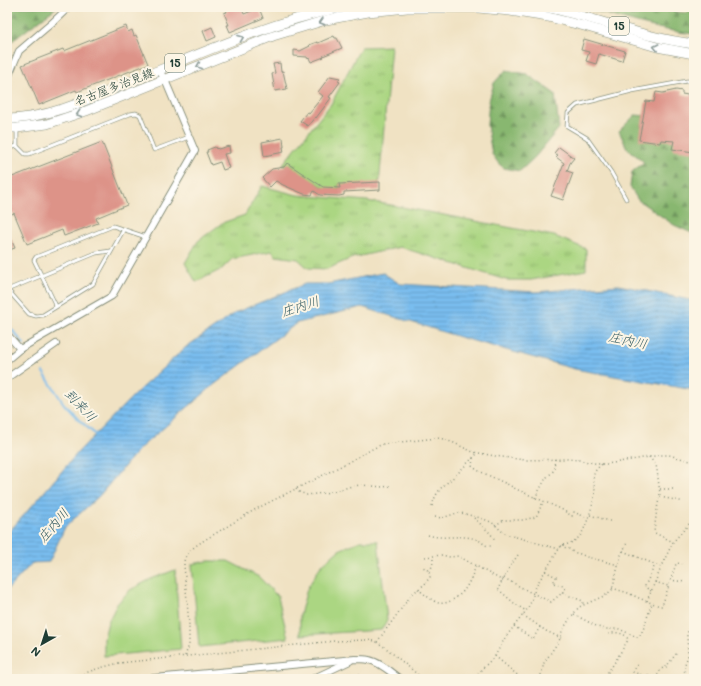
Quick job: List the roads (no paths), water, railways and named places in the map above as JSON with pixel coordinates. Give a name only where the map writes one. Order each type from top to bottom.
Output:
[{"type":"main road","name":"名古屋多治見線","points":[[7,119],[18,119],[53,112],[92,98],[182,60],[274,25],[321,11],[343,7]]},
{"type":"main road","name":"15","points":[[545,7],[583,16],[666,40],[694,44]]},
{"type":"main road","name":"名古屋多治見線","points":[[7,128],[47,124],[86,111],[273,36],[326,20],[368,12],[407,8],[478,8],[531,14],[584,26],[656,47],[694,54]]},
{"type":"street","points":[[7,80],[19,51],[69,7]]},
{"type":"street","points":[[7,360],[20,349],[112,296],[195,151],[165,80],[159,70]]},
{"type":"street","points":[[7,334],[20,349]]},
{"type":"street","points":[[7,378],[56,344]]},
{"type":"street","points":[[144,679],[355,659],[375,662],[400,679]]},
{"type":"street","points":[[312,679],[355,659]]},
{"type":"lane","points":[[626,199],[612,172],[587,138],[567,126],[568,114],[577,105],[632,91],[694,82]]},
{"type":"lane","points":[[17,128],[17,146],[25,154],[29,154],[130,114],[136,113],[140,115],[154,150],[189,137]]},
{"type":"lane","points":[[7,150],[17,146]]},
{"type":"lane","points":[[56,306],[34,260],[36,258],[113,226],[146,237]]},
{"type":"lane","points":[[111,251],[96,253],[7,289],[29,314],[36,316],[43,315],[93,284],[124,229]]},
{"type":"water","name":"庄内川","points":[[383,273],[400,284],[536,292],[619,285],[694,301],[694,390],[575,369],[463,338],[362,307],[297,323],[215,384],[140,448],[99,496],[65,527],[49,562],[32,563],[7,590],[7,534],[80,450],[138,391],[186,347],[237,312],[305,284],[328,284]]},
{"type":"waterway","name":"到来川","points":[[7,324],[24,344]]},
{"type":"waterway","name":"到来川","points":[[43,372],[64,404],[97,436]]}]
